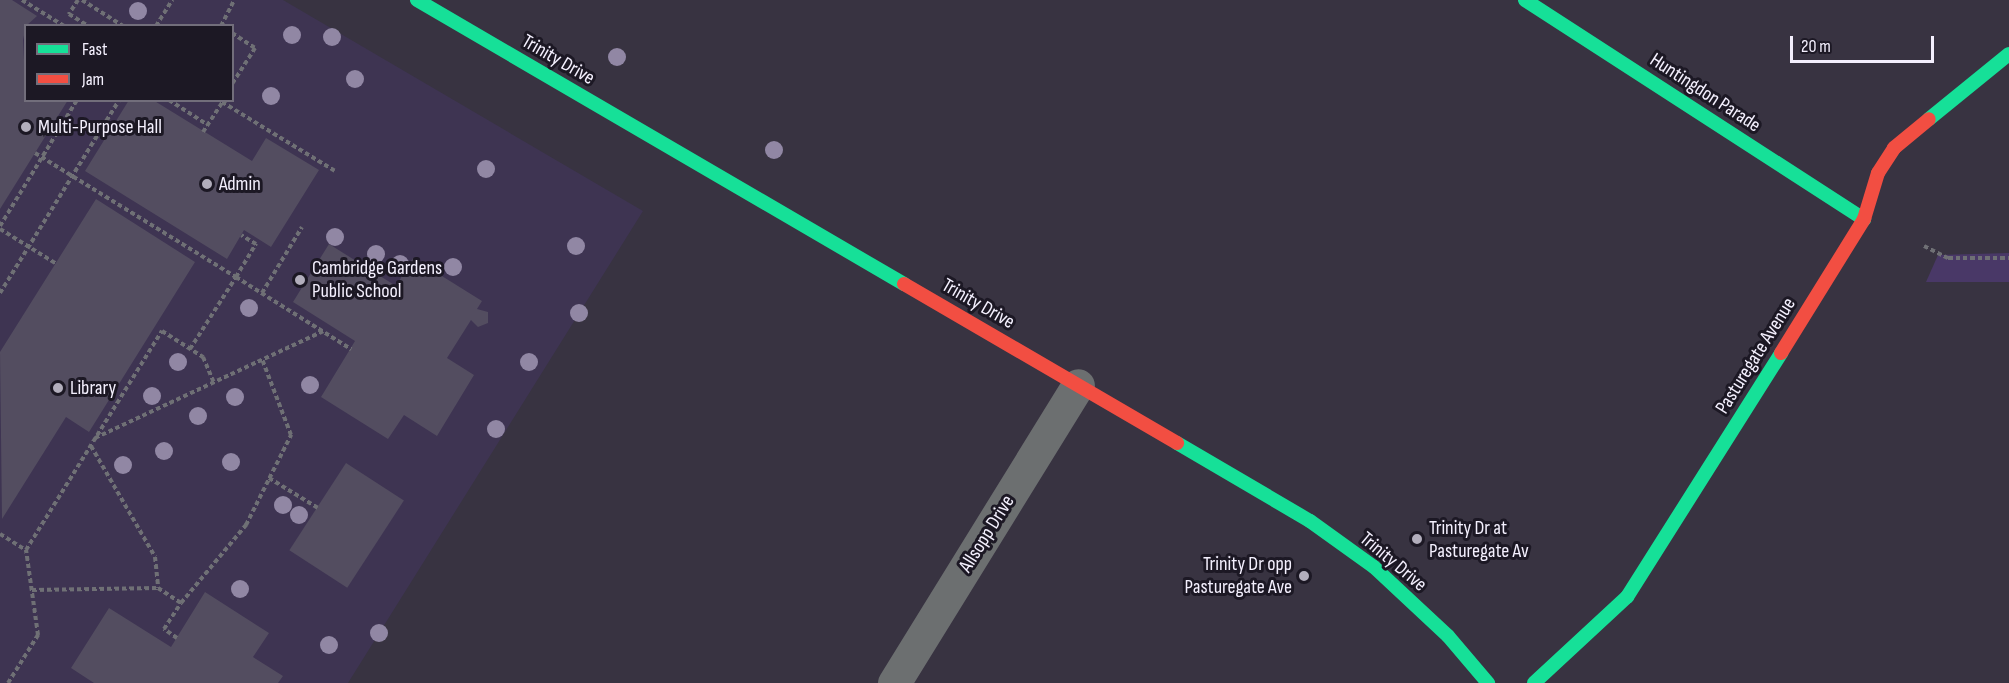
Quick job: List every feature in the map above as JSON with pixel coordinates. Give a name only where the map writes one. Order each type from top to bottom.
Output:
[{"type":"street","name":"Trinity Drive","points":[[417,0],[1244,480],[1374,567],[1448,636],[1488,683]]},
{"type":"street","name":"Huntingdon Parade","points":[[1525,0],[1864,219]]},
{"type":"street","name":"Pasturegate Avenue","points":[[1534,683],[1612,612],[1651,565],[1864,219],[1878,172],[1894,148],[2009,54]]},
{"type":"street","name":"Allsopp Drive","points":[[894,683],[1078,385]]},
{"type":"path","points":[[22,0],[60,24]]},
{"type":"path","points":[[78,0],[69,14],[85,24]]},
{"type":"path","points":[[82,0],[120,24]]},
{"type":"path","points":[[157,24],[172,0]]},
{"type":"path","points":[[222,24],[234,0]]},
{"type":"path","points":[[234,34],[255,48],[234,81]]},
{"type":"path","points":[[55,263],[0,228],[76,102]]},
{"type":"path","points":[[0,293],[118,102]]},
{"type":"path","points":[[172,102],[208,125]]},
{"type":"path","points":[[203,132],[222,102]]},
{"type":"path","points":[[225,102],[335,171]]},
{"type":"path","points":[[35,153],[351,349]]},
{"type":"path","points":[[262,293],[302,227]]},
{"type":"path","points":[[190,349],[256,244],[241,235]]},
{"type":"path","points":[[1924,246],[1948,258],[2009,258]]},
{"type":"path","points":[[8,683],[38,635],[27,550],[162,330],[203,357],[214,382]]},
{"type":"path","points":[[95,439],[323,331]]},
{"type":"path","points":[[177,638],[164,629],[182,603],[246,525],[291,435],[262,360]]},
{"type":"path","points":[[91,446],[155,557],[158,588]]},
{"type":"path","points":[[269,478],[318,508]]},
{"type":"path","points":[[0,534],[27,550]]},
{"type":"path","points":[[32,590],[158,588],[182,603]]},
{"type":"shaded area","name":"Cambridge Gardens Public School","points":[[0,0],[283,0],[643,211],[348,683],[0,683]]},
{"type":"shaded area","points":[[2009,253],[2009,282],[1926,282],[1938,255]]},
{"type":"building","name":"Multi-Purpose Hall","points":[[0,0],[12,0],[37,16],[28,24],[24,24],[24,102],[67,102],[0,209]]},
{"type":"building","name":"Admin","points":[[128,102],[156,102],[252,161],[266,138],[319,170],[271,247],[244,230],[227,259],[85,171]]},
{"type":"building","points":[[96,199],[195,262],[89,432],[66,417],[2,519],[0,352]]},
{"type":"building","points":[[329,244],[396,286],[413,258],[482,301],[477,309],[488,312],[488,323],[478,327],[471,320],[447,358],[474,375],[437,436],[404,415],[388,439],[321,397],[355,341],[293,302]]},
{"type":"building","points":[[346,463],[404,501],[347,588],[289,550]]},
{"type":"building","points":[[205,592],[269,633],[253,657],[283,676],[278,683],[94,683],[71,668],[109,608],[171,647]]},
{"type":"traffic: fast","points":[[417,0],[904,284]]},
{"type":"traffic: fast","points":[[1525,0],[1864,219]]},
{"type":"traffic: fast","points":[[1929,119],[2009,54]]},
{"type":"traffic: fast","points":[[1534,683],[1627,597],[1781,353]]},
{"type":"traffic: fast","points":[[1177,443],[1310,521],[1374,567],[1448,636],[1488,683]]},
{"type":"traffic: jam","points":[[1781,353],[1864,219],[1878,173],[1894,148],[1929,119]]},
{"type":"traffic: jam","points":[[904,284],[1177,443]]},
{"type":"place","name":"Multi-Purpose Hall","points":[[26,127]]},
{"type":"place","name":"Admin","points":[[207,184]]},
{"type":"place","name":"Cambridge Gardens Public School","points":[[300,280]]},
{"type":"place","name":"Library","points":[[58,388]]},
{"type":"place","name":"Trinity Dr at Pasturegate Av","points":[[1417,539]]},
{"type":"place","name":"Trinity Dr opp Pasturegate Ave","points":[[1304,576]]}]
